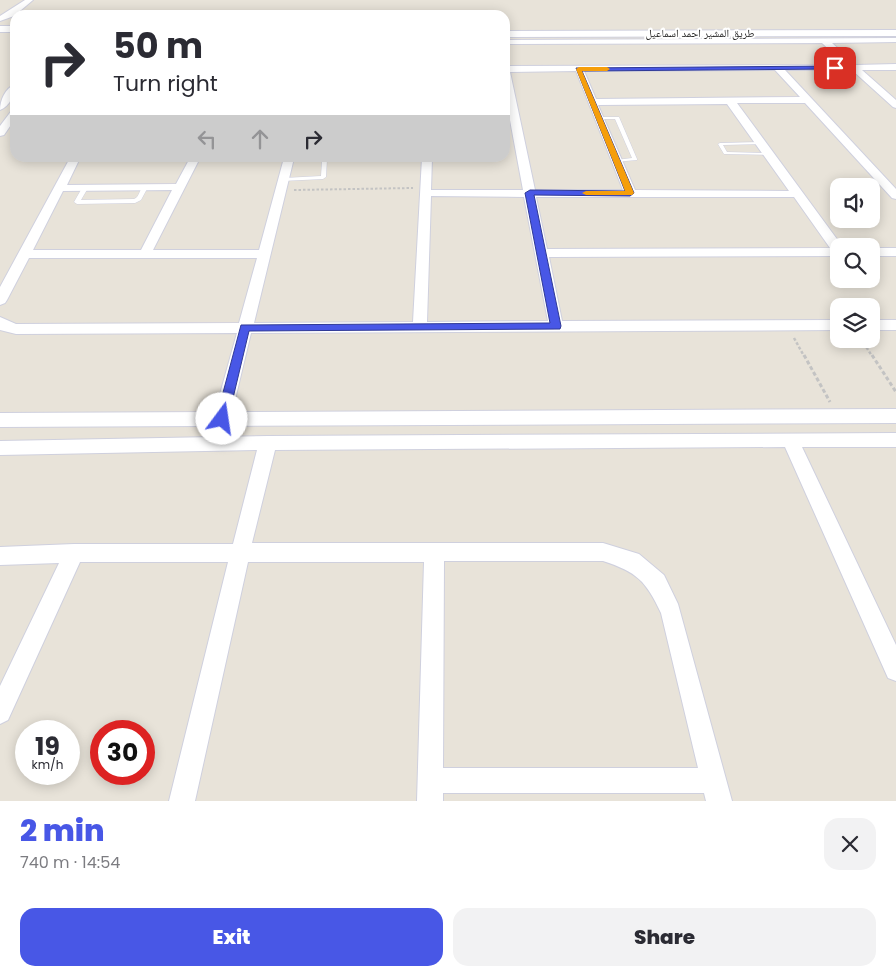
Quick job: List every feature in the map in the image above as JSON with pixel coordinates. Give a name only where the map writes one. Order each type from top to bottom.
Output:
[{"type":"street","points":[[15,10],[29,0]]},
{"type":"street","points":[[0,19],[10,14]]},
{"type":"street","points":[[10,14],[7,23],[10,25]]},
{"type":"street","name":"طريق المشير احمد اسماعيل","points":[[510,26],[896,25]]},
{"type":"street","name":"طريق المشير احمد اسماعيل","points":[[510,34],[896,33]]},
{"type":"street","points":[[824,40],[896,105]]},
{"type":"street","points":[[510,42],[896,40]]},
{"type":"street","points":[[510,70],[896,67]]},
{"type":"street","points":[[778,68],[892,186],[896,196]]},
{"type":"street","points":[[579,69],[630,193]]},
{"type":"street","points":[[0,107],[10,94]]},
{"type":"street","points":[[510,95],[556,326]]},
{"type":"street","points":[[592,102],[808,100]]},
{"type":"street","points":[[730,101],[830,240]]},
{"type":"street","points":[[0,133],[10,119]]},
{"type":"street","points":[[0,300],[73,162]]},
{"type":"street","points":[[145,254],[193,162]]},
{"type":"street","points":[[222,419],[288,162]]},
{"type":"street","points":[[420,327],[427,162]]},
{"type":"street","points":[[59,188],[180,187]]},
{"type":"street","points":[[426,191],[797,194]]},
{"type":"street","points":[[542,253],[830,252]]},
{"type":"street","points":[[880,252],[896,252]]},
{"type":"street","points":[[24,254],[264,254]]},
{"type":"street","points":[[0,322],[4,326],[16,329],[830,325]]},
{"type":"street","points":[[880,325],[896,325]]},
{"type":"street","points":[[0,420],[896,416]]},
{"type":"street","points":[[790,440],[896,670]]},
{"type":"street","points":[[0,448],[268,443],[896,440]]},
{"type":"street","points":[[182,801],[240,553],[268,443]]},
{"type":"street","points":[[0,556],[74,553],[434,552],[603,552],[632,561],[657,582],[672,611],[717,791],[430,790],[434,552]]},
{"type":"street","points":[[0,712],[74,553]]},
{"type":"lane","points":[[599,118],[617,118],[635,159],[616,161]]},
{"type":"lane","points":[[760,143],[720,144],[727,154],[768,154]]},
{"type":"lane","points":[[282,185],[323,177],[325,162]]},
{"type":"lane","points":[[85,188],[77,202],[135,201],[139,199],[145,187]]},
{"type":"path","points":[[282,185],[426,191]]},
{"type":"path","points":[[788,326],[837,416]]},
{"type":"path","points":[[867,348],[896,392]]},
{"type":"slow traffic","points":[[586,193],[630,193],[579,69],[607,69]]},
{"type":"route","points":[[222,419],[245,328],[556,326],[530,193],[630,193],[579,69],[835,68]]}]
